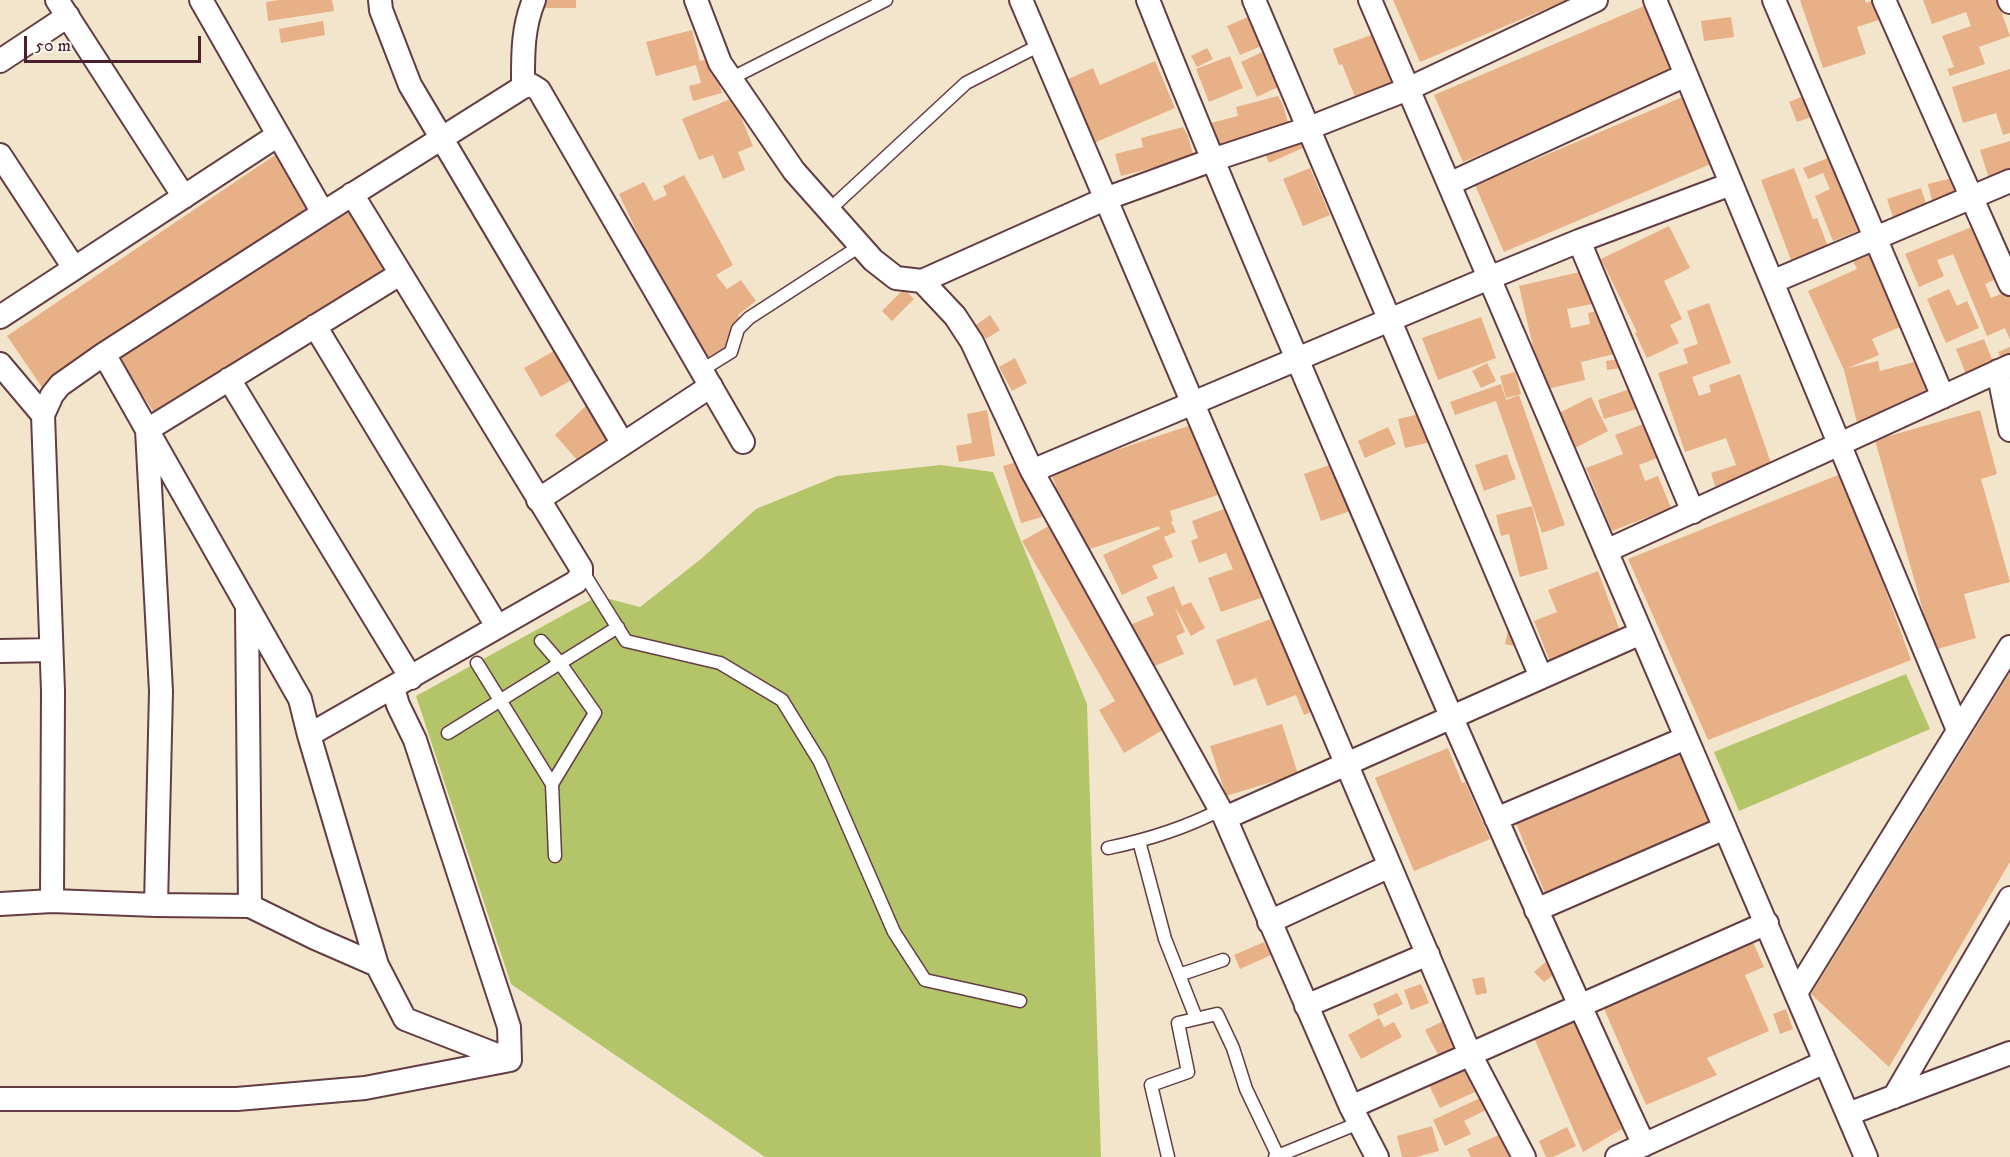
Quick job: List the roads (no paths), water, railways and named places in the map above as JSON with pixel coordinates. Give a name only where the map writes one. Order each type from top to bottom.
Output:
[{"type":"street","points":[[201,0],[323,213]]},
{"type":"street","points":[[380,0],[381,10],[410,85],[623,444]]},
{"type":"street","points":[[523,87],[524,39],[529,11],[534,0]]},
{"type":"street","points":[[696,0],[720,63],[794,171],[873,260],[896,278],[922,281],[1105,199],[1309,128],[1408,89],[1596,0]]},
{"type":"street","points":[[1021,0],[1470,1054],[1524,1157]]},
{"type":"street","points":[[1148,0],[1212,160],[1451,717],[1579,1006],[1644,1145]]},
{"type":"street","points":[[1254,0],[1542,677]]},
{"type":"street","points":[[1370,0],[1866,1157]]},
{"type":"street","points":[[1655,0],[1958,730]]},
{"type":"street","points":[[1774,0],[1943,397]]},
{"type":"street","points":[[1884,0],[2010,284]]},
{"type":"street","points":[[0,61],[63,8],[184,196]]},
{"type":"street","points":[[1449,184],[1686,75]]},
{"type":"street","points":[[52,901],[51,650],[43,415],[52,395],[60,385],[104,354],[352,194],[523,87],[531,86],[538,90],[743,442]]},
{"type":"street","points":[[0,317],[278,135]]},
{"type":"street","points":[[0,155],[74,268]]},
{"type":"street","points":[[1772,282],[2010,181]]},
{"type":"street","points":[[1032,471],[1579,241],[1731,184]]},
{"type":"street","points":[[309,735],[576,582],[581,575],[581,568],[352,194]]},
{"type":"street","points":[[1579,241],[1693,512]]},
{"type":"street","points":[[147,430],[400,274]]},
{"type":"street","points":[[922,281],[954,316],[972,342],[1032,471],[1223,814],[1306,1006],[1355,1115],[1377,1157]]},
{"type":"street","points":[[315,326],[497,626]]},
{"type":"street","points":[[104,354],[300,699],[377,965],[405,1019],[510,1060]]},
{"type":"street","points":[[0,364],[43,415]]},
{"type":"street","points":[[1606,551],[2004,369],[2010,430]]},
{"type":"street","points":[[538,500],[623,444],[707,378]]},
{"type":"street","points":[[229,379],[402,683],[398,705],[415,740],[509,1027],[510,1060]]},
{"type":"street","points":[[147,430],[160,692],[156,905]]},
{"type":"street","points":[[247,605],[250,906]]},
{"type":"street","points":[[1223,814],[1347,764],[1641,633]]},
{"type":"street","points":[[1796,993],[2010,647]]},
{"type":"street","points":[[0,651],[51,650]]},
{"type":"street","points":[[1497,819],[1686,738]]},
{"type":"street","points":[[1536,910],[1725,828]]},
{"type":"street","points":[[1269,922],[1390,866]]},
{"type":"street","points":[[1894,1097],[2010,898]]},
{"type":"street","points":[[0,904],[52,901],[250,906],[377,965]]},
{"type":"street","points":[[1355,1115],[1470,1054],[1767,923]]},
{"type":"street","points":[[1306,1006],[1428,954]]},
{"type":"street","points":[[1848,1114],[2010,1053]]},
{"type":"street","points":[[0,1099],[237,1099],[365,1088],[510,1060]]},
{"type":"street","points":[[1617,1157],[1825,1062]]},
{"type":"lane","points":[[730,79],[886,0]]},
{"type":"lane","points":[[828,210],[966,83],[1040,45]]},
{"type":"lane","points":[[707,378],[731,352],[738,329],[749,318],[860,246]]},
{"type":"lane","points":[[581,568],[626,641],[720,663],[782,700],[819,762],[894,932],[925,981],[1020,1001]]},
{"type":"lane","points":[[448,733],[618,627]]},
{"type":"lane","points":[[542,641],[595,713],[552,784]]},
{"type":"lane","points":[[477,663],[552,784],[555,856]]},
{"type":"lane","points":[[1108,848],[1139,842],[1223,814]]},
{"type":"lane","points":[[1139,842],[1165,939],[1196,1018]]},
{"type":"lane","points":[[1179,975],[1223,960]]},
{"type":"lane","points":[[1168,1157],[1151,1085],[1188,1072],[1178,1023],[1196,1018],[1217,1014],[1233,1048],[1246,1089],[1276,1156],[1355,1115]]}]
